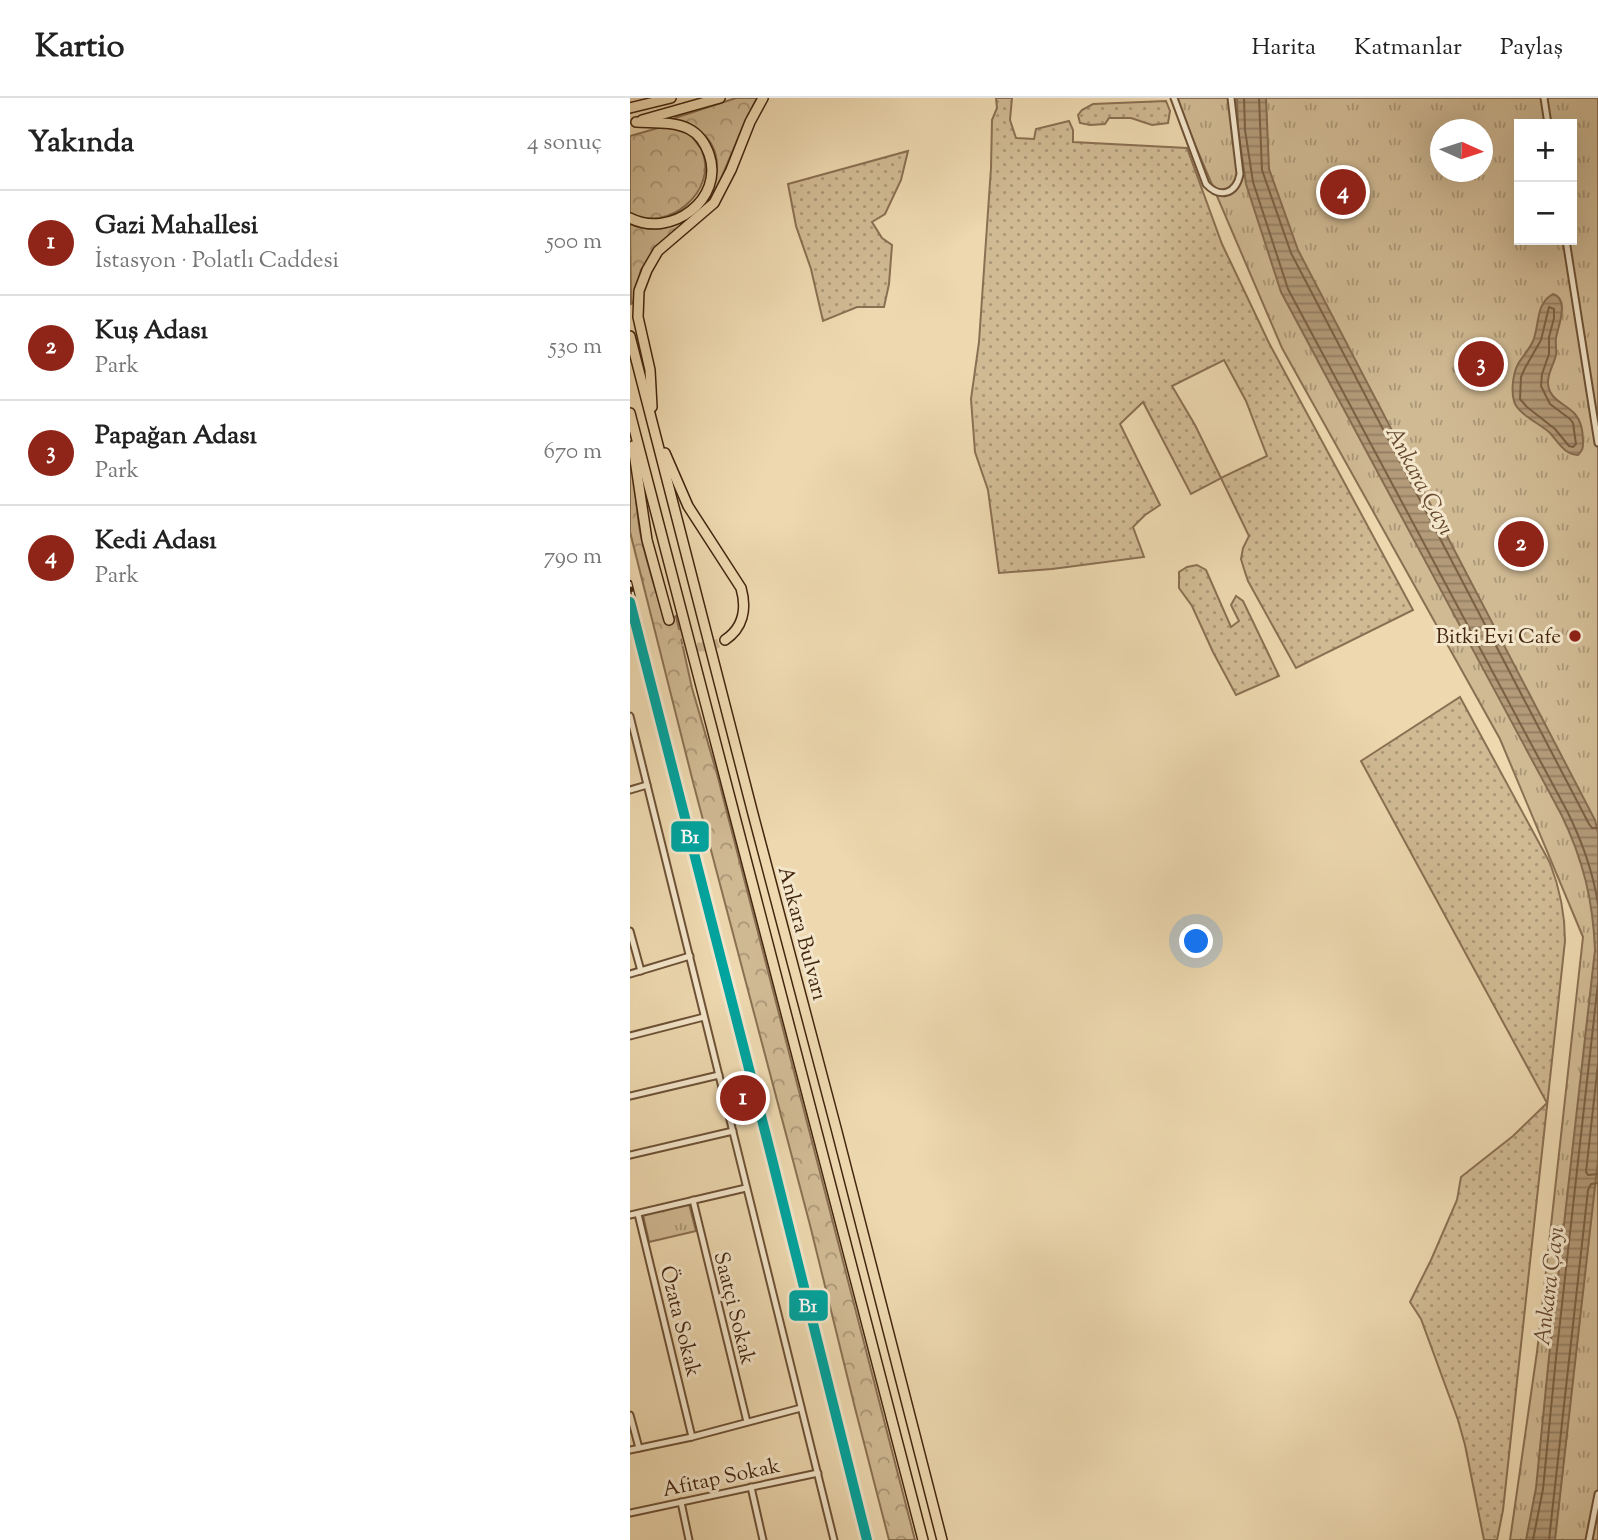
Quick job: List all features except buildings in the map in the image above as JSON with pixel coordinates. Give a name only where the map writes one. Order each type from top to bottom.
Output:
[{"type":"main road","points":[[630,107],[645,98]]},
{"type":"main road","points":[[630,107],[671,98]]},
{"type":"main road","points":[[633,122],[720,98]]},
{"type":"main road","points":[[725,640],[735,632],[743,615],[744,598],[741,588],[688,506],[653,428],[650,370],[638,317],[639,291],[658,251],[714,203],[763,98]]},
{"type":"main road","points":[[630,218],[651,225],[665,224],[682,217],[701,201],[712,171],[712,161],[707,148],[698,135],[687,128],[633,122]]},
{"type":"main road","name":"Ankara Bulvarı","points":[[630,336],[942,1540]]},
{"type":"main road","name":"Ankara Bulvarı","points":[[630,413],[923,1540]]},
{"type":"main road","points":[[630,430],[647,540],[669,620]]},
{"type":"street","points":[[1174,98],[1206,184],[1215,191],[1222,192],[1233,188],[1239,178],[1231,98]]},
{"type":"street","points":[[1544,98],[1547,119]]},
{"type":"street","points":[[1567,245],[1598,443]]},
{"type":"street","points":[[630,716],[632,733],[690,956],[834,1540]]},
{"type":"street","points":[[630,790],[647,785]]},
{"type":"street","points":[[630,931],[641,971]]},
{"type":"street","points":[[630,974],[690,956]]},
{"type":"street","points":[[630,1036],[704,1017]]},
{"type":"street","points":[[630,1096],[719,1075]]},
{"type":"street","points":[[630,1155],[733,1131]]},
{"type":"street","points":[[630,1215],[746,1188]]},
{"type":"street","name":"Saatçi Sokak","points":[[693,1200],[747,1422]]},
{"type":"street","name":"Özata Sokak","points":[[638,1214],[692,1437]]},
{"type":"street","points":[[630,1451],[801,1408]]},
{"type":"street","points":[[630,1415],[639,1448]]},
{"type":"street","name":"Afitap Sokak","points":[[630,1513],[818,1473]]},
{"type":"street","points":[[751,1487],[763,1540]]},
{"type":"street","points":[[1589,1540],[1598,1494]]},
{"type":"street","points":[[681,1502],[689,1540]]},
{"type":"green space","points":[[736,98],[757,98],[712,200],[654,253],[641,270],[631,304],[630,224],[653,229],[674,225],[692,214],[706,198],[715,180],[717,161],[710,143],[695,128],[675,121],[675,118]]},
{"type":"green space","points":[[996,98],[1012,98],[1010,120],[1016,138],[1034,139],[1036,129],[1069,121],[1073,130],[1073,142],[1187,148],[1222,244],[1269,343],[1413,610],[1296,668],[1248,581],[1241,559],[1249,536],[1221,478],[1191,494],[1143,402],[1120,424],[1160,505],[1133,527],[1144,557],[999,573],[988,490],[975,452],[971,399],[979,342],[992,120],[997,108]],"holes":[[[1224,360],[1246,401],[1267,456],[1221,478],[1172,386]]]},
{"type":"green space","points":[[1175,98],[1598,98],[1598,1540],[1510,1540],[1537,1352],[1583,937],[1500,739],[1282,348]]},
{"type":"green space","points":[[1166,101],[1170,111],[1168,123],[1152,125],[1131,118],[1109,118],[1105,124],[1090,125],[1080,123],[1078,115],[1093,104]]},
{"type":"green space","points":[[658,128],[685,130],[692,137],[701,149],[705,166],[703,180],[696,194],[674,213],[659,218],[644,218],[630,213],[630,136]]},
{"type":"green space","points":[[908,151],[901,180],[885,214],[872,222],[882,238],[892,245],[884,307],[857,307],[823,321],[811,269],[796,226],[788,184]]},
{"type":"green space","points":[[630,459],[646,558],[665,622],[676,616],[692,688],[717,774],[915,1540],[889,1540],[630,532]]},
{"type":"green space","points":[[1197,565],[1206,570],[1231,627],[1239,621],[1231,605],[1236,596],[1243,601],[1279,676],[1236,695],[1192,606],[1179,588],[1179,572]]},
{"type":"green space","points":[[1460,697],[1550,863],[1557,882],[1565,931],[1565,941],[1503,1510],[1497,1540],[1484,1540],[1458,1420],[1421,1319],[1410,1302],[1457,1200],[1461,1177],[1513,1136],[1547,1103],[1361,761]]},
{"type":"green space","points":[[689,1204],[696,1231],[649,1242],[643,1215]]},
{"type":"water","points":[[1237,98],[1266,98],[1269,169],[1298,250],[1595,820],[1598,833],[1598,1160],[1555,1540],[1526,1540],[1536,1488],[1595,950],[1586,880],[1561,814],[1281,292],[1246,184],[1238,130]]},
{"type":"water","points":[[1553,294],[1561,301],[1562,307],[1556,338],[1556,355],[1548,378],[1549,388],[1554,397],[1579,420],[1583,443],[1578,455],[1565,450],[1550,433],[1524,414],[1516,406],[1513,397],[1516,368],[1533,341],[1543,303]]},
{"type":"tunnel","points":[[669,620],[684,642],[691,645],[706,647],[725,640]]},
{"type":"railway","points":[[630,582],[872,1540]]},
{"type":"transit line","name":"B1","points":[[630,602],[867,1540]]},
{"type":"place","name":"Kedi Adası","points":[[1343,192]]},
{"type":"place","name":"Papağan Adası","points":[[1481,364]]},
{"type":"place","name":"Kuş Adası","points":[[1521,544]]},
{"type":"place","name":"Bitki Evi Cafe","points":[[1575,636]]},
{"type":"place","name":"Gazi Mahallesi","points":[[743,1098]]},
{"type":"water label","name":"Ankara Çayı","points":[[1421,480]]},
{"type":"water label","name":"Ankara Çayı","points":[[1548,1286]]}]
